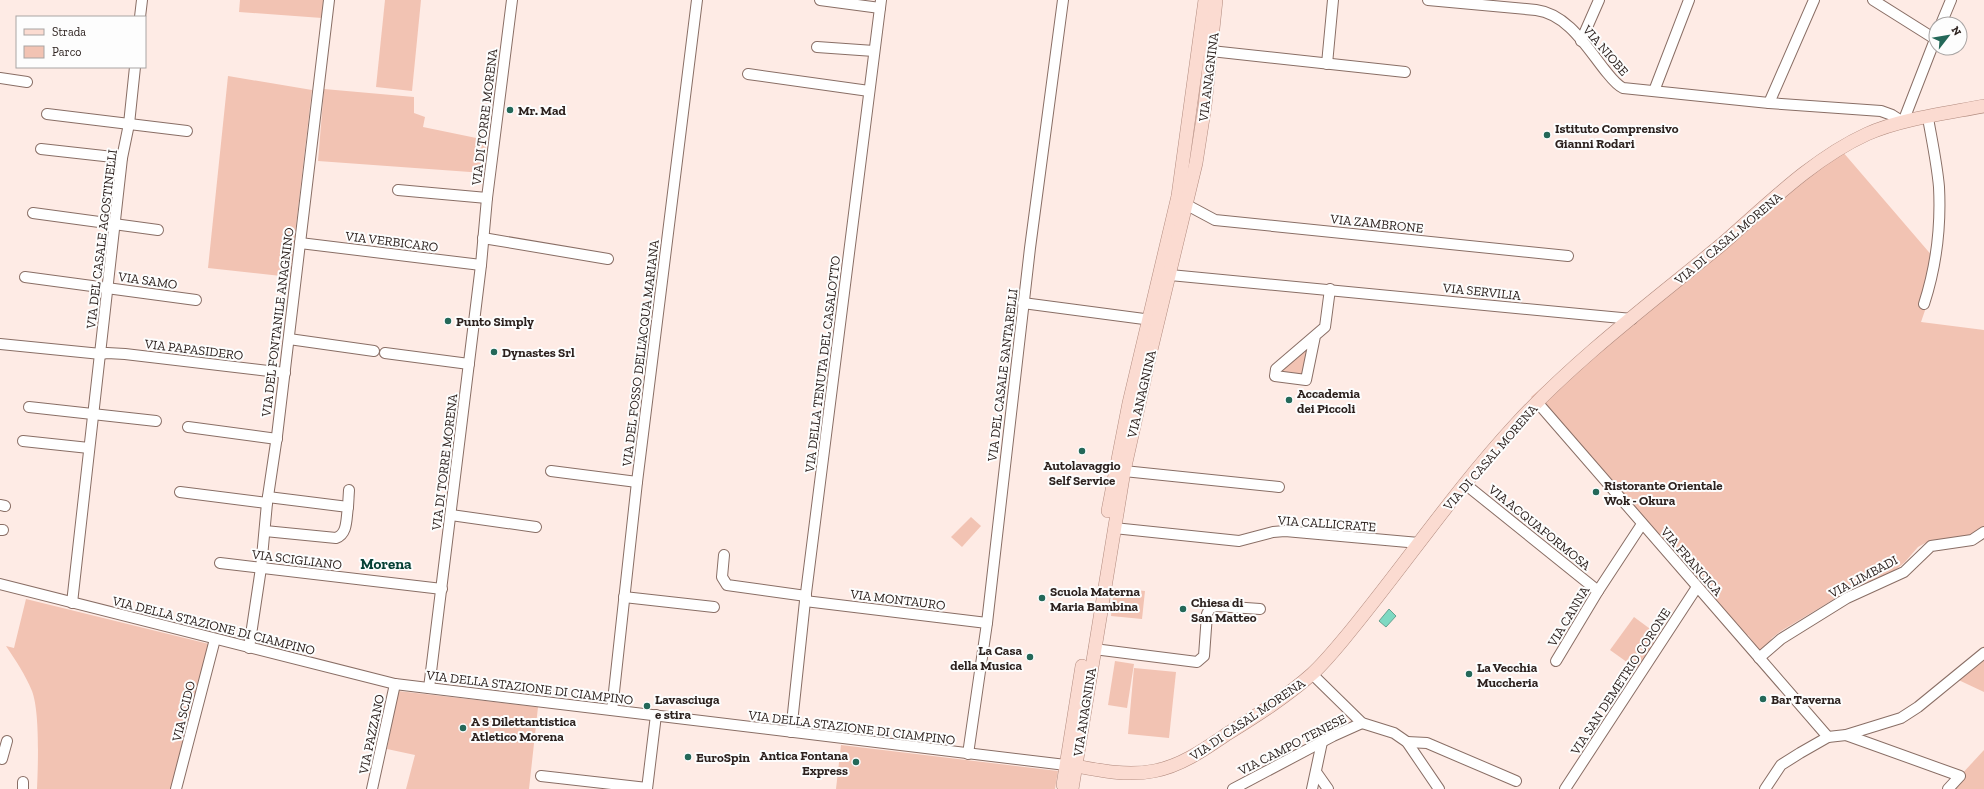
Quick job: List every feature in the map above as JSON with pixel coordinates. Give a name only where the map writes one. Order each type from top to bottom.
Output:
[{"type":"main road","name":"VIA ANAGNINA","points":[[1072,789],[1071,765],[1115,471],[1178,196],[1205,0]]},
{"type":"main road","name":"VIA ANAGNINA","points":[[1063,789],[1071,765],[1078,752],[1124,471],[1151,350],[1196,163],[1202,128],[1216,0]]},
{"type":"main road","name":"VIA DI CASAL MORENA","points":[[1071,765],[1097,770],[1126,773],[1149,772],[1179,763],[1209,746],[1266,709],[1312,674],[1348,634],[1465,484],[1498,444],[1537,402],[1632,319],[1815,166],[1859,138],[1878,129],[1903,122],[1984,106]]},
{"type":"main road","points":[[1072,789],[1082,778],[1097,770],[1085,761],[1078,752]]},
{"type":"street","points":[[140,16],[142,0]]},
{"type":"street","name":"VIA DEL FONTANILE ANAGNINO","points":[[250,648],[277,439],[329,0]]},
{"type":"street","name":"VIA DI TORRE MORENA","points":[[429,688],[512,0]]},
{"type":"street","name":"VIA DEL FOSSO DELL'ACQUA MARIANA","points":[[612,710],[637,482],[697,0]]},
{"type":"street","points":[[820,0],[880,4]]},
{"type":"street","name":"VIA DEL CASALE SANTARELLI","points":[[968,754],[987,623],[1024,303],[1063,0]]},
{"type":"street","points":[[1327,64],[1333,0]]},
{"type":"street","name":"VIA NIOBE","points":[[1428,0],[1495,3],[1552,14],[1566,24],[1618,85],[1625,88],[1769,103],[1881,111],[1892,115],[1903,122]]},
{"type":"street","points":[[1581,40],[1599,0]]},
{"type":"street","points":[[1654,91],[1690,0]]},
{"type":"street","points":[[1769,103],[1814,0]]},
{"type":"street","points":[[1873,0],[1928,33]]},
{"type":"street","points":[[1944,16],[1951,0]]},
{"type":"street","name":"VIA DELLA TENUTA DEL CASALOTTO","points":[[791,732],[806,599],[880,4]]},
{"type":"street","points":[[817,47],[874,51]]},
{"type":"street","points":[[1211,51],[1404,72]]},
{"type":"street","points":[[1903,122],[1929,56]]},
{"type":"street","name":"VIA DEL CASALE AGOSTINELLI","points":[[72,603],[122,158],[129,124],[135,68]]},
{"type":"street","points":[[748,74],[870,91]]},
{"type":"street","points":[[0,78],[27,82]]},
{"type":"street","points":[[47,114],[187,132]]},
{"type":"street","points":[[1924,304],[1935,265],[1939,193],[1928,118]]},
{"type":"street","points":[[1188,121],[1193,125],[1202,128]]},
{"type":"street","points":[[41,149],[122,158]]},
{"type":"street","points":[[398,190],[487,198]]},
{"type":"street","name":"VIA ZAMBRONE","points":[[1187,205],[1216,220],[1568,256]]},
{"type":"street","points":[[33,213],[158,230]]},
{"type":"street","points":[[483,238],[608,259]]},
{"type":"street","name":"VIA VERBICARO","points":[[300,243],[481,265]]},
{"type":"street","name":"VIA SERVILIA","points":[[1170,275],[1330,289],[1632,319]]},
{"type":"street","name":"VIA SAMO","points":[[25,277],[196,300]]},
{"type":"street","points":[[1314,336],[1306,380],[1275,376],[1276,369],[1314,336],[1325,327],[1330,289]]},
{"type":"street","points":[[1024,303],[1149,318]]},
{"type":"street","points":[[289,339],[374,352]]},
{"type":"street","name":"VIA PAPASIDERO","points":[[0,344],[101,354],[125,354],[285,372]]},
{"type":"street","points":[[386,353],[469,364]]},
{"type":"street","name":"VIA FRANCICA","points":[[1537,402],[1828,737]]},
{"type":"street","points":[[29,407],[156,421]]},
{"type":"street","points":[[188,427],[277,439]]},
{"type":"street","points":[[23,441],[89,448]]},
{"type":"street","points":[[551,471],[637,482]]},
{"type":"street","points":[[1124,471],[1279,488]]},
{"type":"street","name":"VIA ACQUAFORMOSA","points":[[1465,484],[1598,590]]},
{"type":"street","points":[[265,531],[336,538],[341,536],[344,531],[349,490]]},
{"type":"street","points":[[180,492],[348,507]]},
{"type":"street","points":[[450,515],[536,527]]},
{"type":"street","name":"VIA CANNA","points":[[1556,661],[1598,590],[1642,524]]},
{"type":"street","name":"VIA CALLICRATE","points":[[1114,528],[1239,541],[1273,532],[1285,531],[1419,543]]},
{"type":"street","name":"VIA LIMBADI","points":[[1760,658],[1781,639],[1847,598],[1904,572],[1931,546],[1972,540],[1984,532]]},
{"type":"street","name":"VIA MONTAURO","points":[[724,555],[722,577],[727,585],[806,599],[987,623]]},
{"type":"street","name":"VIA SCIGLIANO","points":[[220,563],[442,589]]},
{"type":"street","name":"VIA DELLA STAZIONE DI CIAMPINO","points":[[0,584],[395,684],[968,754],[1071,765]]},
{"type":"street","name":"VIA SAN DEMETRIO CORONE","points":[[1565,789],[1697,587]]},
{"type":"street","points":[[624,597],[714,607]]},
{"type":"street","points":[[1094,649],[1197,662],[1204,656],[1207,613],[1210,608],[1217,606],[1260,609]]},
{"type":"street","name":"VIA SCIDO","points":[[176,789],[215,639]]},
{"type":"street","points":[[1765,789],[1781,765],[1828,737],[1846,735],[1901,718],[1918,707],[1984,653]]},
{"type":"street","points":[[1312,674],[1362,723],[1394,733],[1407,742],[1439,789]]},
{"type":"street","name":"VIA PAZZANO","points":[[372,789],[395,684]]},
{"type":"street","points":[[541,776],[647,788],[656,716]]},
{"type":"street","name":"VIA CAMPO TENESE","points":[[1233,789],[1322,742],[1362,723]]},
{"type":"street","points":[[1846,735],[1960,776],[1948,789]]},
{"type":"street","points":[[1312,789],[1322,742]]},
{"type":"street","points":[[1407,742],[1427,743],[1516,781]]},
{"type":"street","points":[[2,759],[4,745]]},
{"type":"street","points":[[1316,772],[1328,789]]},
{"type":"green space","points":[[240,0],[323,0],[322,18],[239,12]]},
{"type":"green space","points":[[385,0],[421,0],[412,91],[376,87]]},
{"type":"green space","points":[[228,76],[312,90],[290,277],[208,268]]},
{"type":"green space","points":[[324,89],[414,97],[414,113],[425,117],[423,127],[486,140],[484,173],[318,161]]},
{"type":"green space","points":[[1836,144],[1934,258],[1932,290],[1921,322],[1984,330],[1984,528],[1976,534],[1929,541],[1918,547],[1905,562],[1893,572],[1846,592],[1781,631],[1772,638],[1761,653],[1748,635],[1742,639],[1531,397],[1660,287]]},
{"type":"green space","points":[[1303,350],[1308,350],[1303,375],[1279,374],[1280,370]]},
{"type":"green space","points":[[971,517],[981,526],[962,547],[951,537]]},
{"type":"green space","points":[[1114,588],[1145,591],[1142,619],[1111,616]]},
{"type":"green space","points":[[26,599],[209,644],[173,789],[37,789],[38,739],[35,700],[26,679],[6,646],[14,648]]},
{"type":"green space","points":[[1634,617],[1661,637],[1638,670],[1610,650]]},
{"type":"green space","points":[[1984,646],[1984,692],[1950,676]]},
{"type":"green space","points":[[1115,661],[1134,664],[1127,708],[1108,705]]},
{"type":"green space","points":[[1134,668],[1176,672],[1169,738],[1128,734]]},
{"type":"green space","name":"A S Dilettantistica Atletico Morena","points":[[398,691],[538,707],[529,789],[406,789],[415,755],[387,749]]},
{"type":"green space","points":[[841,745],[1058,771],[1055,789],[836,789]]},
{"type":"green space","points":[[1984,750],[1984,789],[1948,789]]},
{"type":"shaded area","points":[[1389,609],[1396,616],[1386,627],[1379,621]]},
{"type":"place","name":"Mr. Mad","points":[[510,110]]},
{"type":"place","name":"Istituto Comprensivo Gianni Rodari","points":[[1547,135]]},
{"type":"place","name":"Punto Simply","points":[[448,321]]},
{"type":"place","name":"Dynastes Srl","points":[[494,352]]},
{"type":"place","name":"Accademia dei Piccoli","points":[[1289,400]]},
{"type":"place","name":"Autolavaggio Self Service","points":[[1082,451]]},
{"type":"place","name":"Ristorante Orientale Wok - Okura","points":[[1596,492]]},
{"type":"place","name":"Scuola Materna Maria Bambina","points":[[1042,598]]},
{"type":"place","name":"Chiesa di San Matteo","points":[[1183,609]]},
{"type":"place","name":"La Casa della Musica","points":[[1030,657]]},
{"type":"place","name":"La Vecchia Muccheria","points":[[1469,674]]},
{"type":"place","name":"Bar Taverna","points":[[1763,699]]},
{"type":"place","name":"Lavasciuga e stira","points":[[647,706]]},
{"type":"place","name":"A S Dilettantistica Atletico Morena","points":[[463,728]]},
{"type":"place","name":"EuroSpin","points":[[688,757]]},
{"type":"place","name":"Antica Fontana Express","points":[[856,762]]},
{"type":"district","name":"Morena","points":[[386,564]]}]
